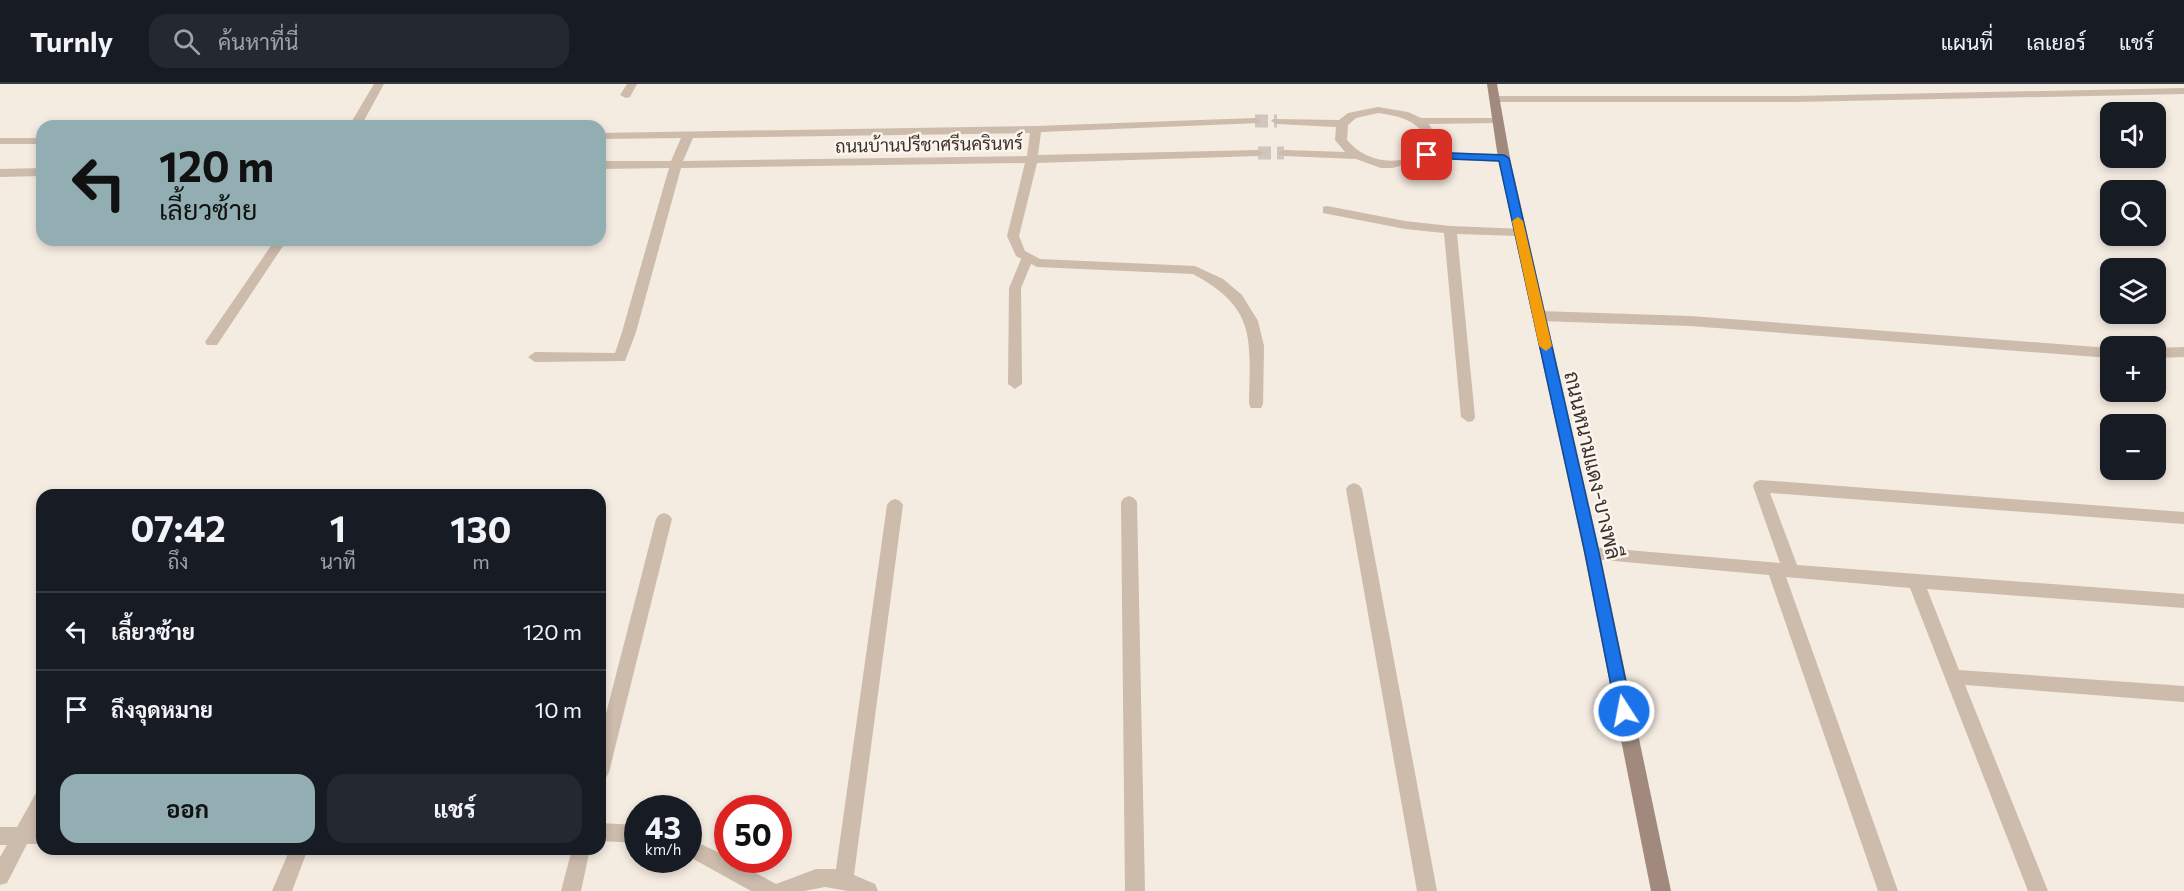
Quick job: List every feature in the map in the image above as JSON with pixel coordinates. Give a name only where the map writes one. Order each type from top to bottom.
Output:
[{"type":"main road","name":"ถนนหนามแดง-บางพลี","points":[[1493,92],[1504,158],[1592,553],[1661,891]]},
{"type":"street","points":[[359,120],[379,84]]},
{"type":"street","points":[[626,95],[632,84]]},
{"type":"street","points":[[1493,92],[1796,99],[2184,91]]},
{"type":"street","points":[[1277,122],[1342,124],[1352,116],[1378,110],[1407,115],[1420,121],[1432,134],[1433,141],[1427,155]]},
{"type":"street","points":[[1420,121],[1498,120]]},
{"type":"street","name":"ถนนบ้านปรีชาศรีนครินทร์","points":[[606,136],[1036,129],[1255,121]]},
{"type":"street","points":[[1342,124],[1341,140],[1358,156]]},
{"type":"street","points":[[1036,129],[1032,160],[1013,236],[1020,253],[1037,263],[1195,270],[1218,282],[1237,298],[1251,321],[1257,346],[1256,404]]},
{"type":"street","points":[[535,357],[620,358],[676,164],[688,135]]},
{"type":"street","points":[[0,153],[5,141],[36,141]]},
{"type":"street","name":"ถนนบ้านปรีชาศรีนครินทร์","points":[[606,165],[1032,160],[1258,153]]},
{"type":"street","points":[[1284,153],[1358,156],[1388,165],[1404,164],[1427,155],[1504,158]]},
{"type":"street","points":[[0,173],[36,172]]},
{"type":"street","points":[[1327,210],[1405,225],[1450,230],[1520,232]]},
{"type":"street","points":[[1450,230],[1468,417]]},
{"type":"street","points":[[212,342],[277,246]]},
{"type":"street","points":[[1015,384],[1015,288],[1028,257]]},
{"type":"street","points":[[1539,316],[1690,321],[2100,352]]},
{"type":"street","points":[[2166,353],[2184,352]]},
{"type":"street","points":[[1888,891],[1783,570],[1760,486],[2184,518]]},
{"type":"street","points":[[1354,489],[1427,891]]},
{"type":"street","points":[[1129,502],[1135,891]]},
{"type":"street","points":[[844,878],[895,505]]},
{"type":"street","points":[[606,748],[664,519]]},
{"type":"street","points":[[1592,553],[1916,582],[2184,601]]},
{"type":"street","points":[[1916,582],[2038,891]]},
{"type":"street","points":[[1953,677],[2184,694]]},
{"type":"street","points":[[0,876],[36,810]]},
{"type":"street","points":[[606,832],[624,833]]},
{"type":"street","points":[[0,836],[36,835]]},
{"type":"street","points":[[702,853],[769,891]]},
{"type":"street","points":[[282,891],[297,855]]},
{"type":"street","points":[[571,891],[580,855]]},
{"type":"street","points":[[783,891],[808,879],[844,878],[868,891]]},
{"type":"tunnel","points":[[1255,121],[1277,121]]},
{"type":"tunnel","points":[[1258,153],[1284,153]]},
{"type":"slow traffic","points":[[1518,221],[1546,346]]},
{"type":"route","points":[[1427,155],[1504,158],[1592,553],[1624,711]]}]
